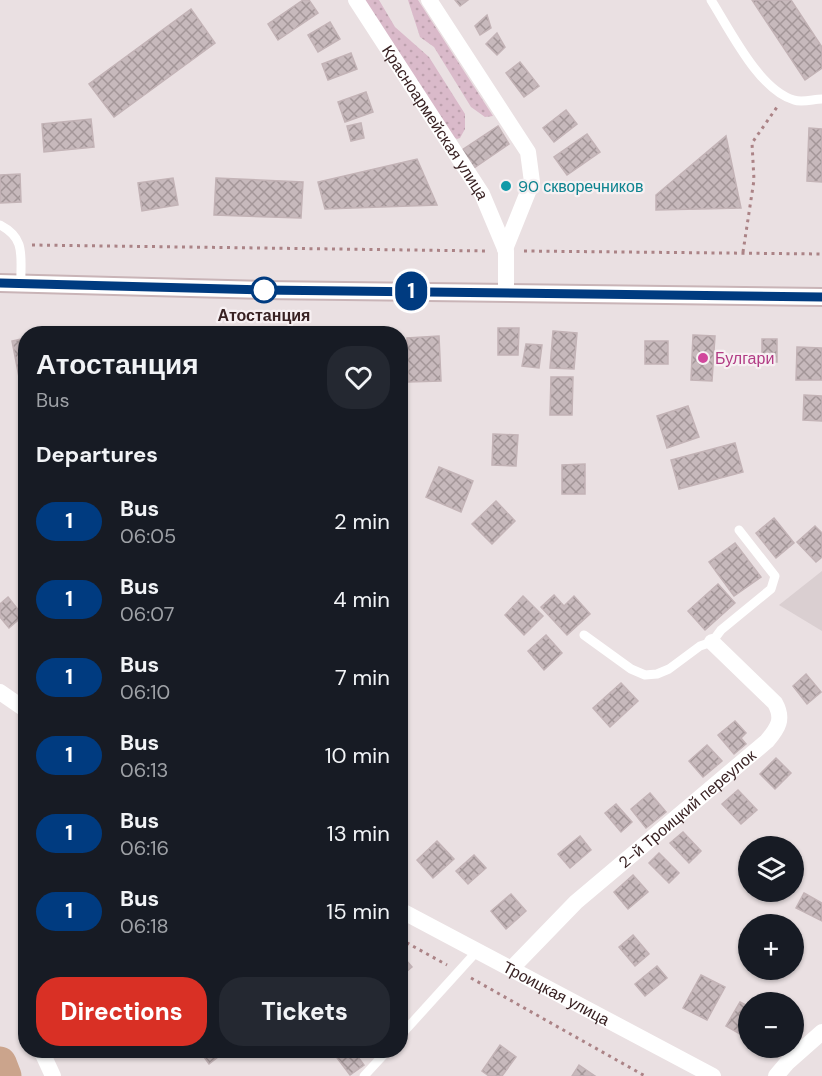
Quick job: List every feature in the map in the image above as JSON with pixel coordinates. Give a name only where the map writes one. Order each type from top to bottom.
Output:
[{"type":"street","name":"Красноармейская улица","points":[[356,0],[482,194],[506,250]]},
{"type":"street","name":"Красноармейская улица","points":[[429,0],[528,152],[532,182],[506,250],[506,292]]},
{"type":"street","points":[[0,283],[822,297]]},
{"type":"street","name":"2-й Троицкий переулок","points":[[512,968],[576,902],[776,731],[780,721],[780,711],[775,703],[712,642]]},
{"type":"street","points":[[0,692],[18,704]]},
{"type":"street","name":"Троицкая улица","points":[[408,914],[710,1075]]},
{"type":"street","points":[[776,1076],[822,1032]]},
{"type":"street","points":[[45,1058],[53,1076]]},
{"type":"lane","points":[[711,0],[756,70],[778,93],[796,101],[822,99]]},
{"type":"lane","points":[[0,225],[14,232],[20,245],[21,284]]},
{"type":"lane","points":[[584,635],[631,669],[645,675],[669,669],[700,646],[712,642],[721,630],[771,589],[775,576],[739,530]]},
{"type":"lane","points":[[408,1027],[478,950]]},
{"type":"lane","points":[[364,1076],[381,1058]]},
{"type":"path","points":[[743,252],[754,180],[752,143],[767,118],[786,96]]},
{"type":"path","points":[[20,245],[822,254]]},
{"type":"path","points":[[408,943],[645,1076]]},
{"type":"shaded area","points":[[363,0],[379,0],[395,27],[429,57],[465,114],[465,129],[460,138],[451,136]]},
{"type":"shaded area","points":[[408,0],[418,0],[493,116],[485,117],[471,107],[434,47],[420,37]]},
{"type":"shaded area","points":[[822,571],[822,631],[779,605]]},
{"type":"building","points":[[303,0],[309,0],[318,13],[278,40],[268,24]]},
{"type":"building","points":[[455,0],[468,0],[460,6]]},
{"type":"building","points":[[752,0],[791,0],[822,47],[822,68],[805,80]]},
{"type":"building","points":[[191,9],[215,43],[114,117],[89,84]]},
{"type":"building","points":[[487,15],[491,28],[480,35],[475,26]]},
{"type":"building","points":[[330,22],[340,39],[318,52],[308,35]]},
{"type":"building","points":[[497,33],[505,47],[497,55],[486,44]]},
{"type":"building","points":[[351,53],[357,69],[328,80],[322,64]]},
{"type":"building","points":[[520,62],[539,86],[524,97],[506,73]]},
{"type":"building","points":[[366,92],[373,112],[345,122],[338,102]]},
{"type":"building","points":[[566,110],[577,124],[554,142],[543,128]]},
{"type":"building","points":[[91,119],[94,147],[44,152],[42,124]]},
{"type":"building","points":[[361,123],[364,138],[351,141],[347,126]]},
{"type":"building","points":[[498,126],[509,144],[474,168],[462,150]]},
{"type":"building","points":[[809,128],[822,129],[822,182],[807,181]]},
{"type":"building","points":[[587,134],[600,152],[567,175],[554,157]]},
{"type":"building","points":[[726,136],[741,208],[656,210],[656,195]]},
{"type":"building","points":[[417,159],[437,205],[325,209],[318,182]]},
{"type":"building","points":[[20,174],[21,202],[0,203],[0,175]]},
{"type":"building","points":[[173,178],[178,205],[142,211],[138,183]]},
{"type":"building","points":[[216,178],[303,182],[301,218],[214,215]]},
{"type":"building","points":[[498,328],[519,328],[518,355],[498,355]]},
{"type":"building","points":[[553,331],[577,333],[574,369],[550,368]]},
{"type":"building","name":"Булгари","points":[[693,335],[715,336],[712,381],[691,380]]},
{"type":"building","points":[[439,336],[441,381],[408,382],[408,338]]},
{"type":"building","points":[[762,339],[777,339],[777,362],[762,362]]},
{"type":"building","points":[[18,340],[18,372],[12,341]]},
{"type":"building","points":[[645,341],[668,341],[668,364],[645,364]]},
{"type":"building","points":[[526,344],[542,345],[539,368],[522,366]]},
{"type":"building","points":[[797,347],[822,348],[822,380],[796,380]]},
{"type":"building","points":[[551,377],[573,377],[572,415],[550,415]]},
{"type":"building","points":[[804,395],[822,396],[822,421],[803,420]]},
{"type":"building","points":[[688,406],[699,437],[667,448],[657,416]]},
{"type":"building","points":[[493,434],[518,435],[516,466],[492,465]]},
{"type":"building","points":[[735,443],[743,472],[679,489],[671,460]]},
{"type":"building","points":[[585,464],[585,494],[562,494],[562,465]]},
{"type":"building","points":[[439,467],[473,481],[461,512],[426,497]]},
{"type":"building","points":[[496,501],[515,521],[492,544],[472,524]]},
{"type":"building","points":[[774,518],[794,543],[776,558],[756,533]]},
{"type":"building","points":[[815,526],[822,533],[822,557],[816,562],[797,542]]},
{"type":"building","points":[[735,543],[761,577],[734,596],[709,562]]},
{"type":"building","points":[[718,584],[735,603],[705,630],[688,611]]},
{"type":"building","points":[[554,595],[564,606],[574,596],[590,614],[567,635],[541,607]]},
{"type":"building","points":[[523,596],[543,616],[524,635],[505,615]]},
{"type":"building","points":[[8,597],[18,610],[18,620],[9,628],[0,617],[0,604]]},
{"type":"building","points":[[546,635],[562,653],[544,670],[528,651]]},
{"type":"building","points":[[806,674],[821,692],[807,704],[793,686]]},
{"type":"building","points":[[621,683],[638,701],[610,727],[593,708]]},
{"type":"building","points":[[735,721],[746,733],[741,738],[746,744],[734,754],[718,735]]},
{"type":"building","points":[[707,745],[722,761],[703,777],[689,761]]},
{"type":"building","points":[[776,758],[791,773],[775,789],[760,774]]},
{"type":"building","points":[[738,790],[757,810],[741,824],[722,804]]},
{"type":"building","points":[[650,793],[666,812],[646,828],[631,809]]},
{"type":"building","points":[[616,804],[632,822],[621,832],[605,813]]},
{"type":"building","points":[[683,832],[701,851],[689,863],[670,843]]},
{"type":"building","points":[[580,836],[591,850],[570,868],[558,854]]},
{"type":"building","points":[[437,841],[454,859],[433,878],[417,860]]},
{"type":"building","points":[[659,853],[679,873],[669,883],[649,863]]},
{"type":"building","points":[[474,855],[486,868],[468,884],[456,871]]},
{"type":"building","points":[[633,875],[648,892],[628,909],[614,892]]},
{"type":"building","points":[[804,893],[822,903],[822,921],[796,908],[799,902],[804,902]]},
{"type":"building","points":[[511,894],[526,911],[506,929],[491,911]]},
{"type":"building","points":[[633,935],[649,954],[635,966],[619,947]]},
{"type":"building","points":[[657,966],[667,978],[645,996],[635,984]]},
{"type":"building","points":[[701,975],[725,987],[707,1020],[683,1008]]},
{"type":"building","points":[[738,1005],[738,1033],[726,1026]]},
{"type":"building","points":[[500,1045],[516,1057],[502,1076],[489,1076],[482,1071]]},
{"type":"building","points":[[205,1058],[217,1058],[209,1064]]},
{"type":"building","points":[[337,1058],[359,1058],[364,1065],[350,1075]]},
{"type":"building","points":[[579,1065],[595,1076],[572,1076]]},
{"type":"waterway","points":[[0,1063],[5,1076]]},
{"type":"bus line","name":"1","points":[[0,283],[263,290],[822,297]]},
{"type":"place","name":"90 скворечников","points":[[506,186]]},
{"type":"place","name":"Атостанция","points":[[264,290]]},
{"type":"place","name":"Булгари","points":[[703,358]]}]
